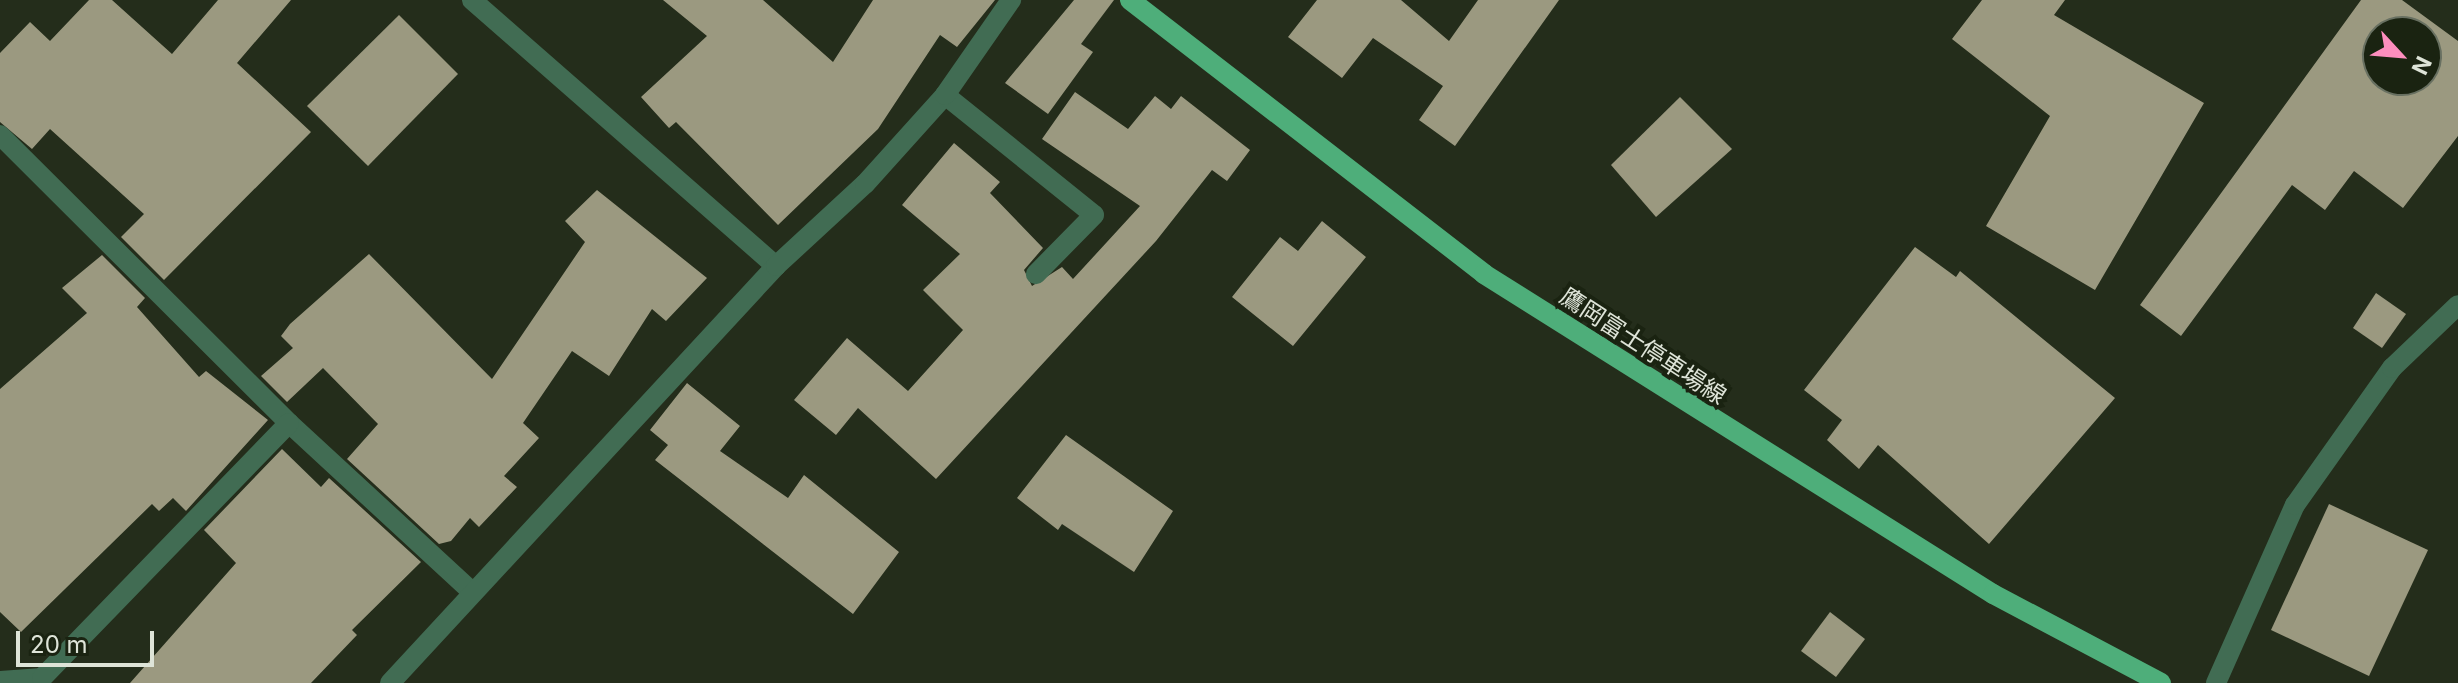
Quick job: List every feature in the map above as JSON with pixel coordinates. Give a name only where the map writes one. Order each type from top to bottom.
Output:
[{"type":"main road","name":"鷹岡富士停車場線","points":[[1130,0],[1484,274],[1979,586],[2161,683]]},
{"type":"street","points":[[472,0],[776,266]]},
{"type":"street","points":[[390,683],[469,589],[776,266],[865,184],[945,95],[1011,0]]},
{"type":"street","points":[[945,95],[1094,215],[1036,274]]},
{"type":"street","points":[[0,135],[289,423],[469,589]]},
{"type":"street","points":[[2216,683],[2295,505],[2392,368],[2458,305]]},
{"type":"street","points":[[0,681],[45,680],[289,423]]},
{"type":"building","points":[[89,0],[112,0],[172,54],[218,0],[291,0],[237,63],[311,132],[164,280],[121,237],[144,214],[50,129],[32,149],[0,122],[0,53],[30,22],[50,41]]},
{"type":"building","points":[[663,0],[763,0],[833,62],[873,0],[995,0],[957,47],[940,35],[878,129],[778,225],[676,122],[669,128],[641,97],[707,36]]},
{"type":"building","points":[[1074,0],[1114,0],[1081,44],[1093,52],[1048,114],[1005,83]]},
{"type":"building","points":[[1317,0],[1401,0],[1449,41],[1478,0],[1559,0],[1455,146],[1419,120],[1443,86],[1373,38],[1342,78],[1288,37]]},
{"type":"building","points":[[1982,0],[2065,0],[2054,15],[2204,103],[2095,290],[1986,226],[2050,116],[1952,39]]},
{"type":"building","points":[[2361,0],[2402,0],[2424,16],[2362,16],[2362,96],[2442,96],[2442,29],[2458,41],[2458,136],[2403,208],[2354,171],[2325,210],[2292,185],[2181,336],[2140,305]]},
{"type":"building","points":[[399,15],[458,74],[368,166],[307,106]]},
{"type":"building","points":[[1075,92],[1128,129],[1155,96],[1171,109],[1181,96],[1250,150],[1227,181],[1212,170],[1156,241],[936,479],[858,408],[836,435],[794,400],[847,338],[908,391],[963,330],[923,290],[960,254],[902,205],[954,143],[1000,182],[990,193],[1043,248],[1024,270],[1032,286],[1062,267],[1073,279],[1140,206],[1042,139]]},
{"type":"building","points":[[1680,97],[1732,149],[1656,217],[1611,165]]},
{"type":"building","points":[[597,190],[707,278],[666,321],[652,309],[609,376],[572,351],[523,423],[539,438],[504,476],[517,487],[479,527],[470,518],[451,541],[439,544],[347,459],[378,424],[323,368],[287,402],[261,376],[293,348],[281,336],[290,324],[369,254],[492,379],[585,242],[565,221]]},
{"type":"building","points":[[1322,221],[1366,257],[1293,346],[1232,297],[1280,237],[1298,251]]},
{"type":"building","points":[[1915,247],[1956,277],[1960,271],[2115,398],[1989,544],[1878,445],[1859,469],[1827,440],[1842,420],[1804,390]]},
{"type":"building","points":[[102,255],[145,298],[137,307],[199,377],[206,371],[268,420],[186,511],[173,498],[159,511],[152,504],[21,632],[0,612],[0,389],[87,313],[62,288]]},
{"type":"building","points":[[2376,293],[2406,314],[2382,348],[2353,328]]},
{"type":"building","points":[[687,383],[740,426],[720,451],[788,498],[804,475],[899,552],[853,614],[655,460],[668,445],[650,430]]},
{"type":"building","points":[[1066,435],[1173,511],[1134,572],[1062,524],[1058,530],[1017,498]]},
{"type":"building","points":[[282,449],[321,487],[329,478],[421,562],[352,630],[357,635],[311,683],[130,683],[236,563],[204,530]]},
{"type":"building","points":[[2329,504],[2428,550],[2369,676],[2271,630]]},
{"type":"building","points":[[1830,612],[1865,639],[1836,677],[1801,651]]}]
